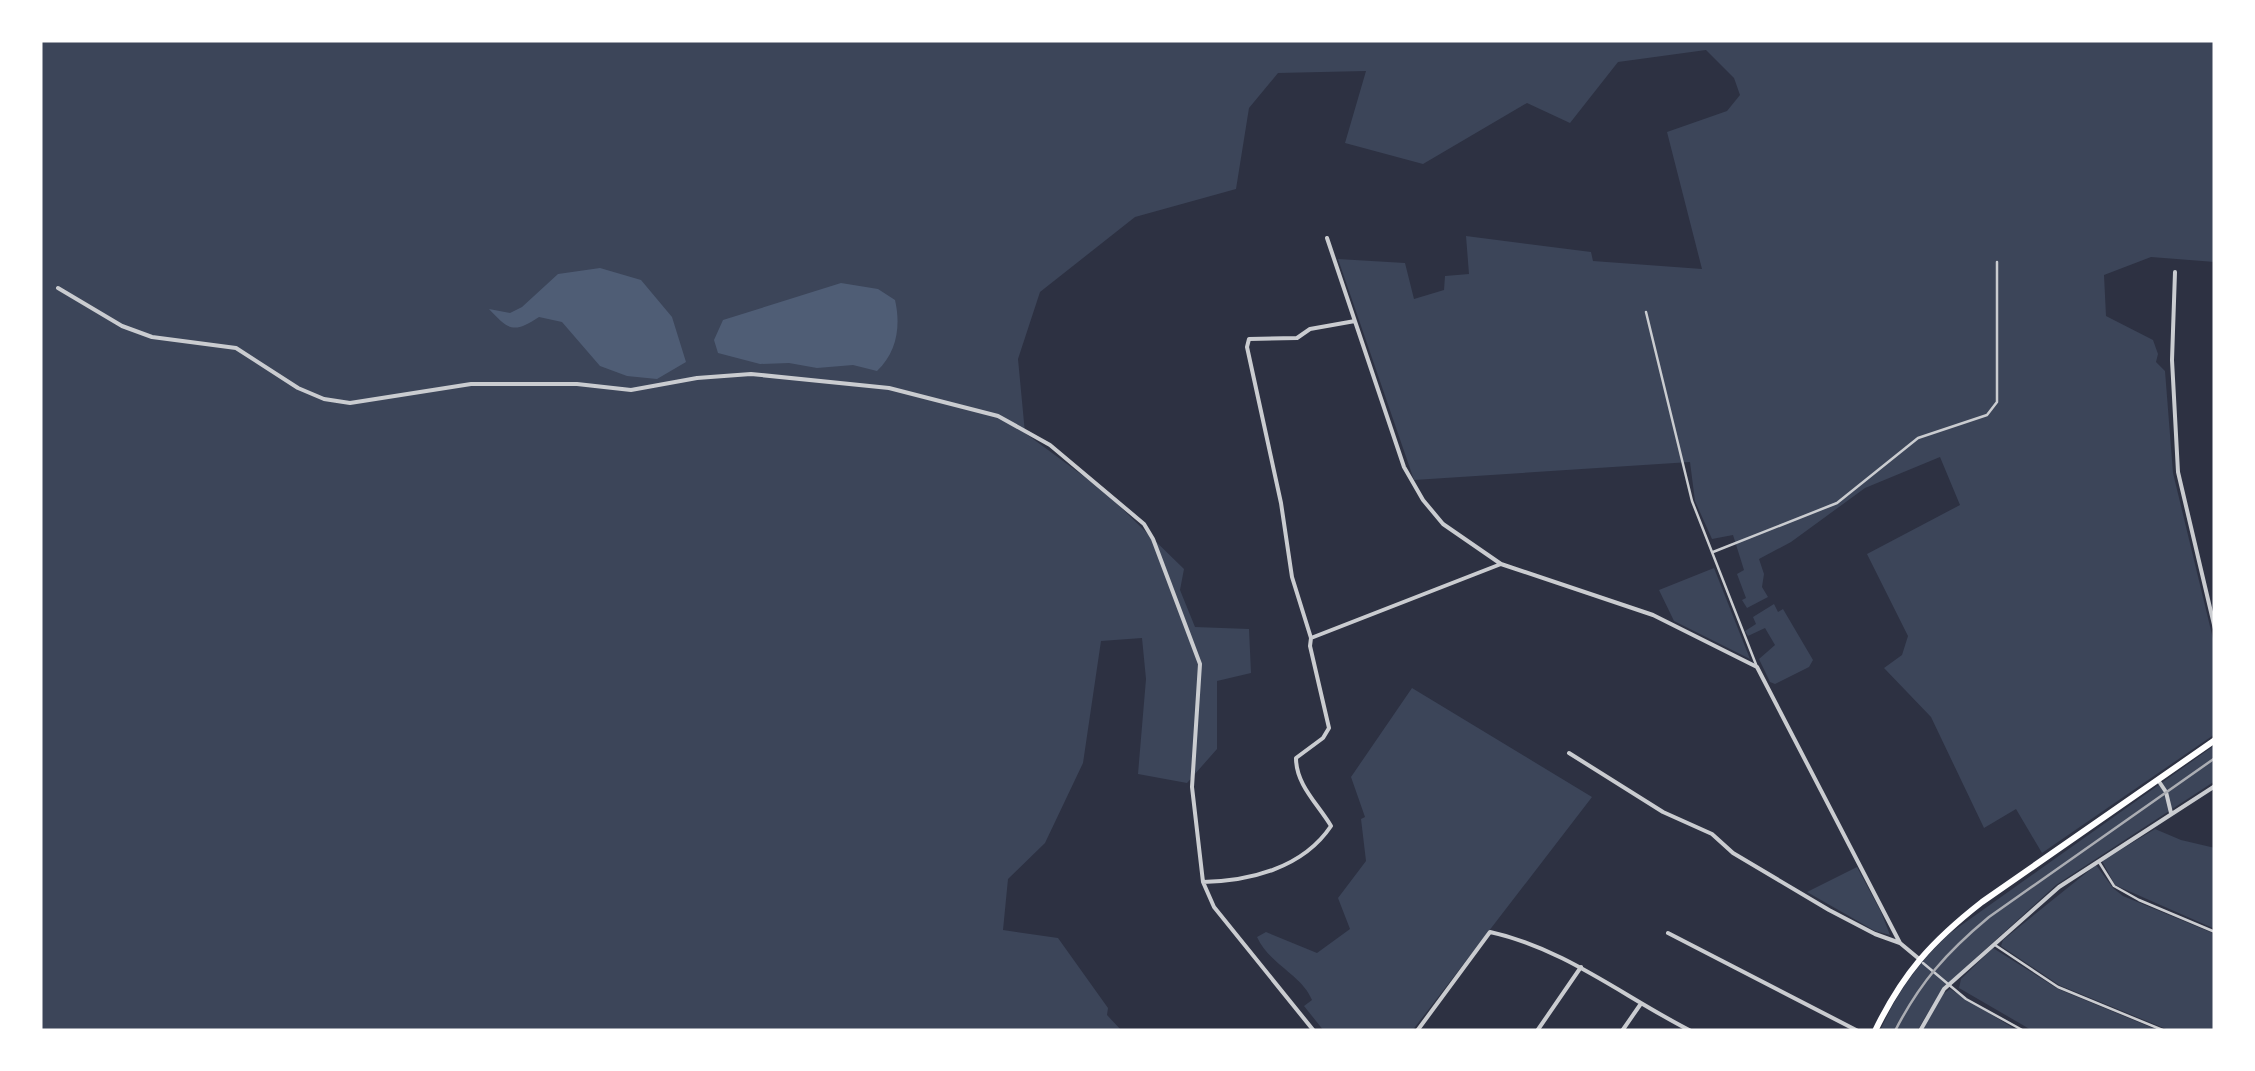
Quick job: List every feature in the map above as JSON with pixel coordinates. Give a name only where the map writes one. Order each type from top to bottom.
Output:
[{"type":"main road","points":[[1875,1031],[1891,997],[1918,958],[1982,902],[2215,740]]},
{"type":"street","points":[[1327,238],[1411,483],[1443,524],[1500,564],[1653,615],[1757,667],[1900,943]]},
{"type":"street","points":[[2176,272],[2172,360],[2178,472],[2215,629]]},
{"type":"street","points":[[58,288],[122,326],[152,337],[236,348],[298,388],[324,399],[350,403],[472,384],[577,384],[631,390],[697,378],[752,374],[889,388],[998,416],[1050,445],[1144,524],[1152,539],[1200,664],[1192,787],[1203,882],[1214,907],[1314,1031]]},
{"type":"street","points":[[1203,882],[1249,878],[1282,867],[1322,838],[1331,826],[1300,782],[1295,764],[1296,758],[1324,738],[1328,728],[1311,638],[1292,577],[1281,504],[1247,346],[1249,339],[1256,336],[1297,338],[1310,329],[1355,321]]},
{"type":"street","points":[[1311,638],[1500,564]]},
{"type":"street","points":[[1569,753],[1663,812],[1712,834],[1733,853],[1829,910],[1900,943],[1918,958]]},
{"type":"street","points":[[2157,779],[2166,792],[2171,812]]},
{"type":"street","points":[[1920,1031],[1926,1015],[1950,985],[2059,887],[2215,786]]},
{"type":"street","points":[[1418,1031],[1490,932],[1548,949],[1691,1031]]},
{"type":"street","points":[[1668,934],[1858,1031]]},
{"type":"street","points":[[1537,1031],[1582,968]]},
{"type":"street","points":[[1622,1031],[1640,1005]]},
{"type":"lane","points":[[1713,552],[1836,503],[1918,438],[1987,415],[1998,402],[1997,262]]},
{"type":"lane","points":[[1646,312],[1692,501],[1757,667]]},
{"type":"lane","points":[[2098,861],[2114,886],[2215,932]]},
{"type":"lane","points":[[1994,944],[2058,987],[2165,1031]]},
{"type":"lane","points":[[1918,958],[1966,999],[2024,1031]]},
{"type":"shaded area","points":[[40,40],[2215,40],[2215,262],[2151,257],[2104,275],[2106,316],[2153,340],[2158,354],[2156,362],[2165,371],[2173,473],[2215,647],[2215,734],[2042,853],[2016,809],[1984,828],[1931,717],[1884,668],[1902,655],[1908,636],[1867,554],[1960,505],[1940,457],[1865,488],[1791,542],[1759,559],[1764,574],[1762,587],[1768,597],[1747,608],[1737,574],[1744,570],[1733,535],[1712,539],[1695,501],[1690,462],[1414,480],[1338,259],[1405,263],[1414,299],[1444,290],[1445,276],[1469,274],[1466,236],[1591,252],[1593,261],[1702,269],[1667,132],[1727,111],[1740,95],[1734,78],[1706,50],[1618,62],[1570,123],[1527,103],[1423,164],[1345,143],[1366,71],[1278,73],[1249,108],[1236,189],[1135,217],[1040,292],[1018,359],[1025,433],[1105,492],[1184,569],[1180,590],[1195,627],[1249,629],[1251,673],[1217,681],[1217,749],[1187,783],[1138,774],[1146,679],[1142,638],[1101,641],[1083,763],[1045,843],[1008,879],[1003,930],[1058,938],[1108,1008],[1107,1015],[1122,1031],[40,1031]]},
{"type":"shaded area","points":[[600,268],[641,280],[672,317],[686,362],[657,379],[627,376],[600,366],[562,322],[539,317],[512,327],[489,309],[510,313],[558,274]]},
{"type":"shaded area","points":[[841,283],[878,289],[895,300],[896,338],[877,371],[853,365],[817,368],[789,363],[760,364],[718,353],[714,340],[723,320]]},
{"type":"shaded area","points":[[1714,568],[1750,659],[1674,621],[1659,590]]},
{"type":"shaded area","points":[[1774,604],[1778,612],[1783,609],[1813,660],[1809,667],[1775,684],[1770,682],[1759,659],[1775,645],[1765,628],[1748,636],[1745,631],[1756,624],[1753,617]]},
{"type":"shaded area","points":[[1412,688],[1592,797],[1412,1031],[1324,1031],[1304,1006],[1312,1000],[1307,991],[1269,955],[1257,937],[1266,932],[1317,953],[1350,929],[1338,898],[1366,861],[1361,819],[1365,817],[1351,777]]},
{"type":"shaded area","points":[[2215,745],[2215,781],[2056,885],[1943,988],[1917,1031],[1880,1031],[1909,979],[1949,934]]},
{"type":"shaded area","points":[[2155,829],[2215,848],[2215,929],[2115,885],[2102,861]]},
{"type":"shaded area","points":[[2096,865],[2123,896],[2215,934],[2215,1031],[2171,1031],[2059,985],[2001,946],[2003,940]]},
{"type":"shaded area","points":[[1857,867],[1890,935],[1875,931],[1807,892]]},
{"type":"shaded area","points":[[1993,948],[2058,989],[2160,1031],[2033,1031],[1959,988],[1961,979]]},
{"type":"shaded area","points":[[1950,989],[2018,1031],[1922,1031],[1943,994]]},
{"type":"tram line","points":[[1895,1031],[1936,969],[1989,917],[2215,758]]}]
